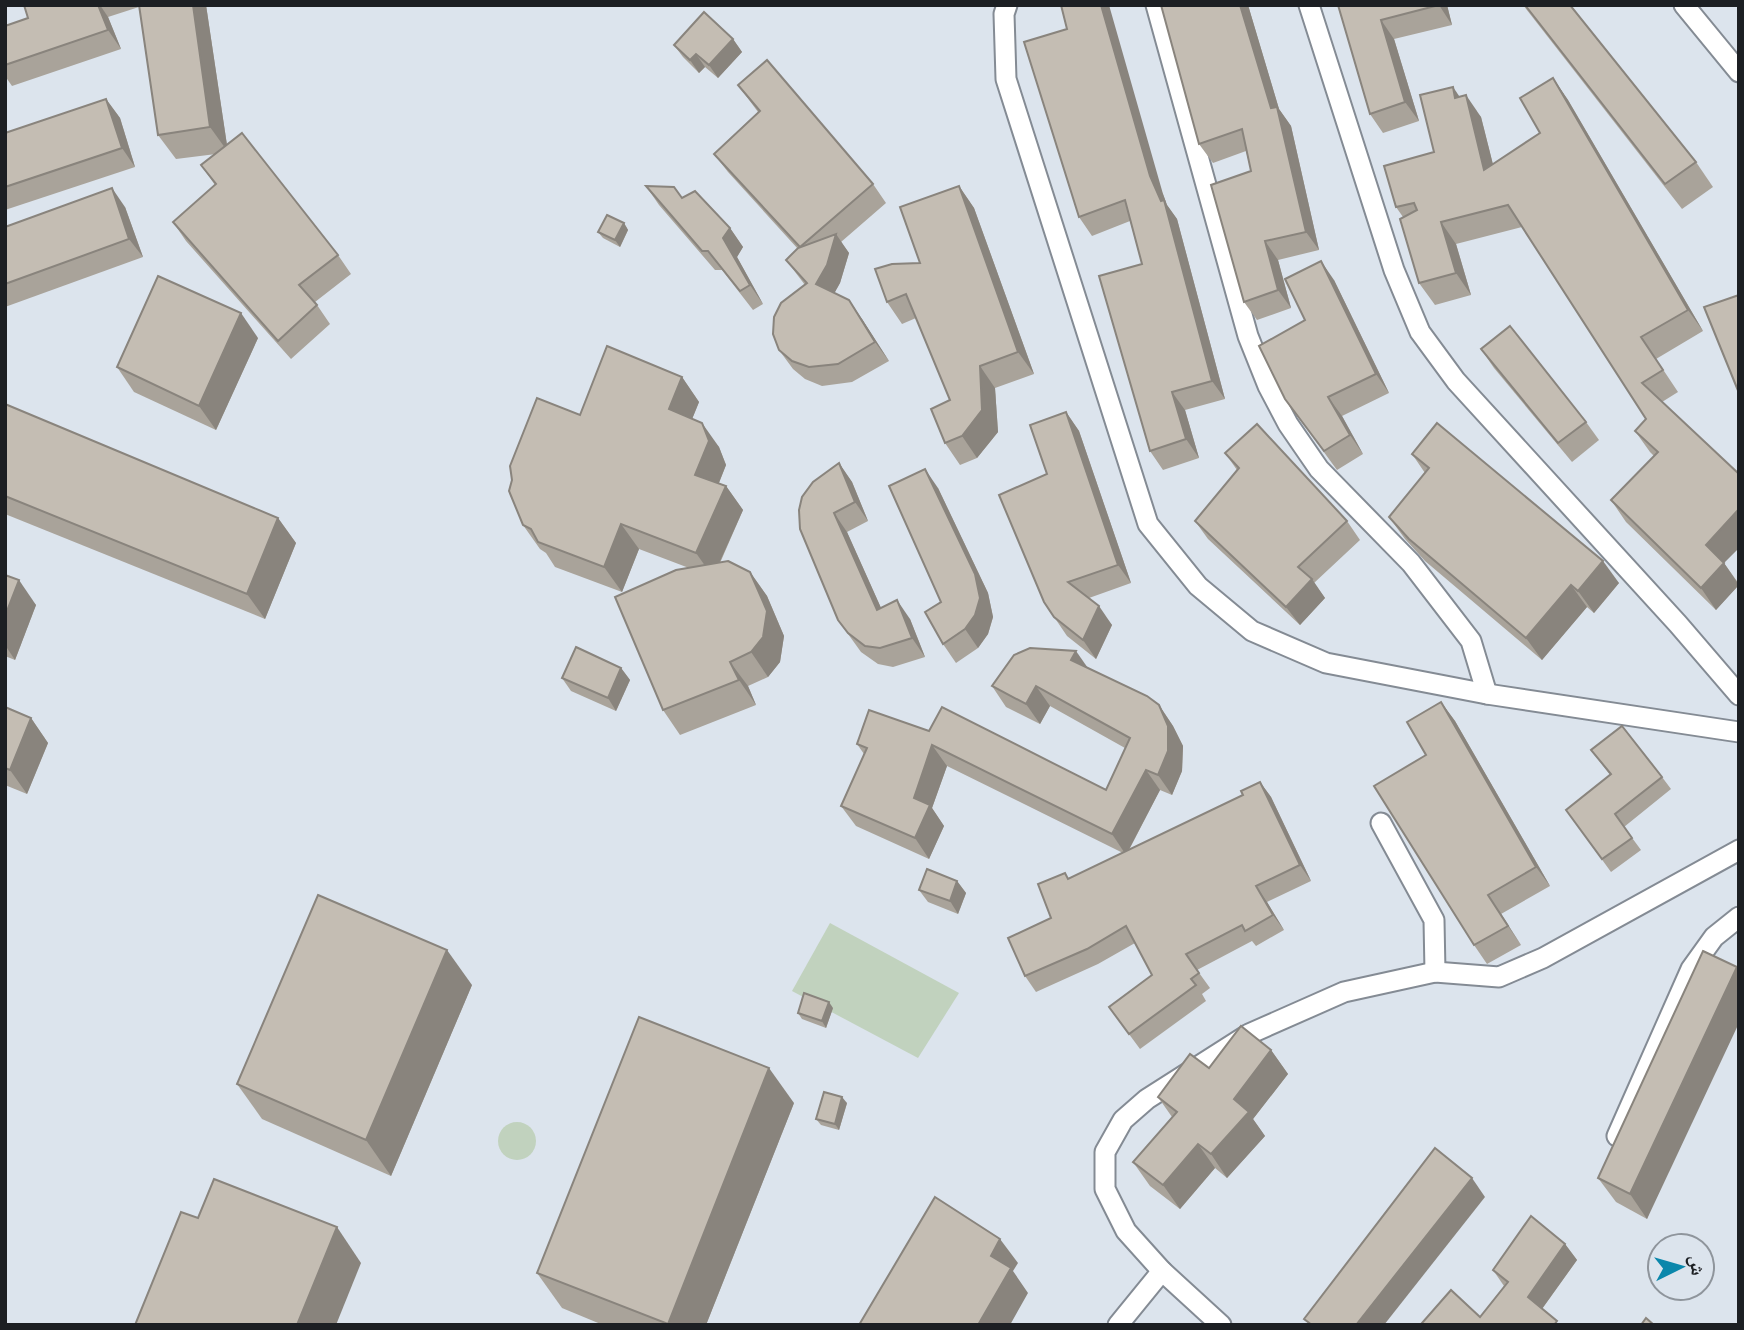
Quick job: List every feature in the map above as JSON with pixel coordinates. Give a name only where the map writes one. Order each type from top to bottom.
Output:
[{"type":"street","points":[[1007,5],[1004,14],[1006,79],[1148,524],[1198,586],[1252,631],[1326,663],[1487,694],[1739,732]]},
{"type":"street","points":[[1156,5],[1248,336],[1268,386],[1288,424],[1319,469],[1411,563],[1453,614],[1471,641],[1487,694]]},
{"type":"street","points":[[1310,5],[1394,271],[1420,332],[1456,381],[1678,624],[1739,695]]},
{"type":"street","points":[[1684,5],[1739,72]]},
{"type":"street","points":[[1381,823],[1434,920],[1435,972]]},
{"type":"street","points":[[1222,1325],[1161,1271],[1126,1230],[1105,1189],[1105,1152],[1123,1120],[1147,1100],[1249,1034],[1345,992],[1435,972],[1499,977],[1543,958],[1739,850]]},
{"type":"street","points":[[1617,1136],[1691,968],[1714,937],[1739,917]]},
{"type":"street","points":[[1118,1325],[1161,1271]]},
{"type":"green space","points":[[830,923],[959,993],[918,1058],[792,991]]},
{"type":"green space","points":[[517,1122],[531,1127],[536,1141],[531,1155],[517,1160],[503,1155],[498,1141],[503,1127]]},
{"type":"building","points":[[24,5],[98,5],[108,30],[5,65],[5,26],[28,18]]},
{"type":"building","points":[[139,5],[193,5],[210,127],[158,135]]},
{"type":"building","points":[[1061,5],[1101,5],[1150,176],[1161,201],[1164,200],[1212,381],[1172,392],[1186,439],[1150,451],[1099,276],[1142,264],[1125,200],[1079,217],[1024,42],[1067,29]]},
{"type":"building","points":[[1161,5],[1240,5],[1271,108],[1277,107],[1306,232],[1265,241],[1278,290],[1244,302],[1211,185],[1251,171],[1242,129],[1199,144]]},
{"type":"building","points":[[1338,5],[1439,5],[1381,20],[1405,102],[1370,114]]},
{"type":"building","points":[[1525,5],[1570,5],[1696,162],[1665,184]]},
{"type":"building","points":[[704,12],[733,39],[709,65],[696,54],[690,60],[674,45]]},
{"type":"building","points":[[767,60],[873,184],[800,247],[714,154],[760,111],[738,85]]},
{"type":"building","points":[[1553,78],[1688,310],[1641,337],[1663,370],[1642,383],[1739,474],[1739,509],[1706,545],[1724,563],[1701,588],[1611,500],[1658,452],[1635,431],[1646,419],[1508,205],[1441,222],[1456,273],[1419,283],[1400,219],[1417,210],[1414,203],[1396,207],[1384,166],[1434,152],[1420,95],[1453,87],[1455,98],[1466,95],[1484,170],[1540,133],[1520,98]]},
{"type":"building","points":[[106,99],[122,148],[5,187],[5,133]]},
{"type":"building","points":[[242,133],[338,255],[299,285],[317,305],[278,341],[173,222],[216,184],[201,165]]},
{"type":"building","points":[[646,186],[674,187],[682,198],[695,191],[730,228],[723,238],[750,285],[740,291],[708,251],[702,251]]},
{"type":"building","points":[[959,186],[1018,352],[980,366],[982,410],[962,436],[945,443],[931,409],[950,400],[906,294],[887,302],[875,269],[892,264],[920,263],[900,207]]},
{"type":"building","points":[[112,188],[129,239],[5,284],[5,227]]},
{"type":"building","points":[[607,215],[624,223],[615,240],[598,232]]},
{"type":"building","points":[[836,234],[827,265],[816,284],[849,300],[875,342],[838,364],[809,367],[792,361],[779,350],[773,334],[774,317],[781,303],[807,283],[786,260],[798,248]]},
{"type":"building","points":[[1321,261],[1376,374],[1328,397],[1350,435],[1324,451],[1285,399],[1259,346],[1305,320],[1285,279]]},
{"type":"building","points":[[158,276],[241,313],[199,406],[117,367]]},
{"type":"building","points":[[1739,295],[1739,393],[1704,307]]},
{"type":"building","points":[[1510,326],[1586,422],[1558,443],[1481,349]]},
{"type":"building","points":[[607,346],[682,377],[669,409],[702,423],[709,441],[695,475],[726,486],[696,553],[621,524],[604,567],[538,542],[531,529],[523,525],[509,491],[512,480],[510,466],[537,398],[580,415]]},
{"type":"building","points":[[5,404],[278,518],[247,594],[5,496]]},
{"type":"building","points":[[1066,412],[1118,565],[1068,582],[1099,606],[1083,640],[1054,617],[1044,602],[999,495],[1047,474],[1030,425]]},
{"type":"building","points":[[1437,423],[1603,561],[1578,591],[1571,585],[1526,638],[1409,539],[1389,517],[1429,468],[1412,454]]},
{"type":"building","points":[[1257,424],[1347,521],[1298,567],[1312,579],[1286,607],[1195,521],[1239,468],[1225,453]]},
{"type":"building","points":[[839,463],[855,502],[834,513],[877,610],[897,600],[912,638],[880,648],[865,646],[848,633],[838,620],[800,529],[799,510],[802,497],[813,482]]},
{"type":"building","points":[[925,469],[975,574],[980,598],[975,615],[965,629],[943,644],[925,612],[941,602],[889,486]]},
{"type":"building","points":[[728,561],[750,572],[767,611],[763,637],[751,652],[730,662],[739,680],[663,710],[615,597],[676,570]]},
{"type":"building","points":[[5,575],[19,580],[5,616]]},
{"type":"building","points":[[576,647],[621,668],[608,698],[562,678]]},
{"type":"building","points":[[1030,648],[1076,651],[1071,660],[1147,696],[1159,705],[1168,726],[1168,751],[1158,775],[1146,770],[1112,834],[932,745],[914,798],[930,805],[915,838],[841,806],[867,748],[857,744],[869,710],[929,731],[942,707],[1106,790],[1130,738],[1036,686],[1026,704],[992,686],[1014,655]]},
{"type":"building","points":[[1441,702],[1536,867],[1488,895],[1508,926],[1474,945],[1374,786],[1426,755],[1407,722]]},
{"type":"building","points":[[5,707],[31,718],[10,770],[5,768]]},
{"type":"building","points":[[1622,726],[1662,777],[1615,814],[1632,838],[1602,859],[1566,810],[1611,774],[1591,750]]},
{"type":"building","points":[[1260,782],[1300,865],[1256,886],[1273,915],[1245,931],[1242,925],[1186,954],[1199,973],[1191,979],[1196,985],[1129,1034],[1109,1007],[1152,975],[1126,926],[1087,949],[1025,976],[1008,938],[1051,918],[1038,884],[1065,873],[1068,879],[1243,795],[1241,791]]},
{"type":"building","points":[[927,869],[957,881],[950,901],[919,890]]},
{"type":"building","points":[[318,895],[447,950],[366,1140],[237,1084]]},
{"type":"building","points":[[1703,951],[1737,967],[1630,1194],[1598,1178]]},
{"type":"building","points":[[804,993],[829,1002],[822,1021],[798,1013]]},
{"type":"building","points":[[639,1017],[769,1068],[668,1324],[537,1273]]},
{"type":"building","points":[[1241,1026],[1271,1050],[1234,1099],[1249,1112],[1211,1154],[1198,1144],[1163,1185],[1133,1162],[1177,1112],[1158,1097],[1190,1054],[1209,1068]]},
{"type":"building","points":[[824,1092],[842,1097],[835,1124],[816,1119]]},
{"type":"building","points":[[1435,1148],[1472,1178],[1356,1325],[1312,1325],[1304,1319]]},
{"type":"building","points":[[214,1179],[337,1227],[297,1325],[135,1325],[181,1212],[198,1218]]},
{"type":"building","points":[[935,1197],[1000,1239],[991,1256],[1011,1268],[978,1325],[859,1325]]},
{"type":"building","points":[[1531,1216],[1565,1244],[1528,1297],[1557,1321],[1554,1325],[1422,1323],[1451,1290],[1480,1317],[1508,1282],[1493,1270]]},
{"type":"building","points":[[1646,1318],[1654,1325],[1641,1325]]}]
